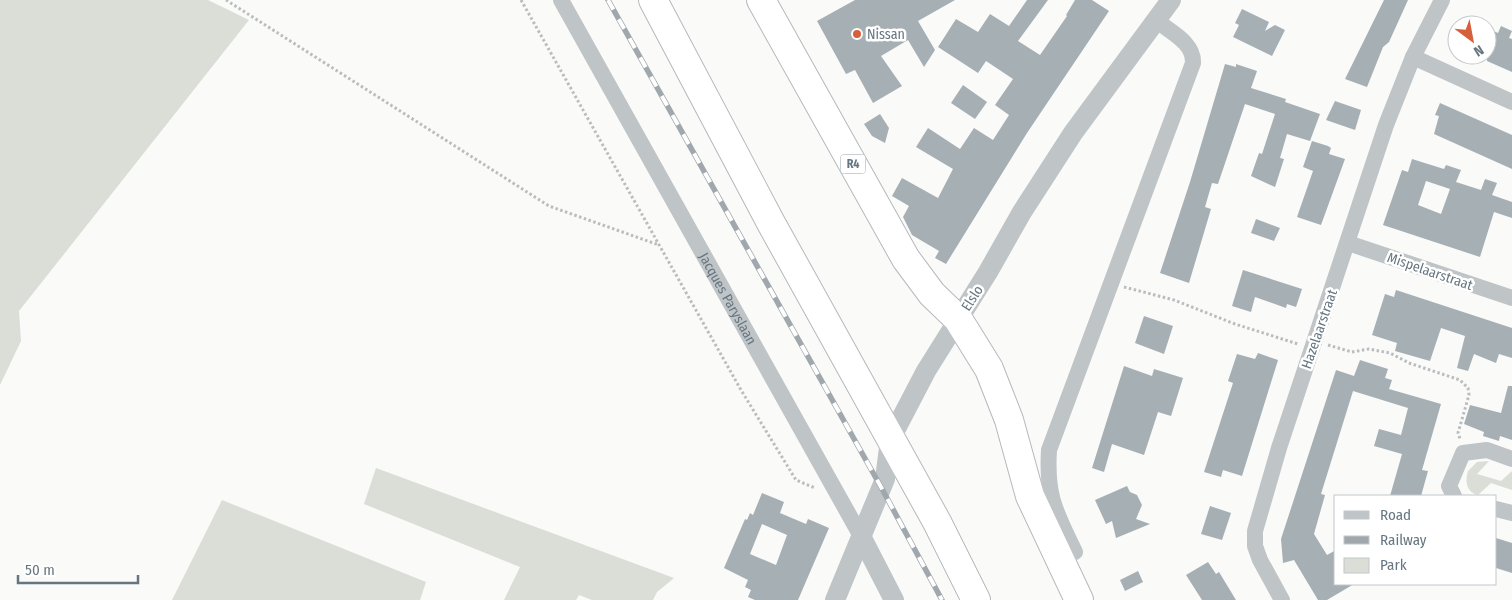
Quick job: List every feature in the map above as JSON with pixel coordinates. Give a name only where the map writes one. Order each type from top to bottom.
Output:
[{"type":"highway","points":[[653,0],[890,440],[937,522],[976,600]]},
{"type":"highway","name":"R4","points":[[761,0],[906,259],[932,294],[958,319],[989,369],[1009,420],[1030,496],[1079,600]]},
{"type":"street","name":"Jacques Paryslaan","points":[[561,0],[841,499],[894,600]]},
{"type":"street","name":"Elslo","points":[[835,600],[885,479],[890,440],[926,372],[988,272],[1022,212],[1073,133],[1171,0]]},
{"type":"street","name":"Hazelaarstraat","points":[[1282,600],[1260,560],[1255,546],[1255,531],[1282,440],[1386,125],[1413,57],[1442,0]]},
{"type":"street","points":[[1075,552],[1050,499],[1047,476],[1048,450],[1193,63],[1193,54],[1189,46],[1157,21]]},
{"type":"street","points":[[1413,57],[1512,102]]},
{"type":"street","name":"Mispelaarstraat","points":[[1348,243],[1512,298]]},
{"type":"street","points":[[1454,495],[1449,486],[1463,453],[1487,450],[1512,459]]},
{"type":"street","points":[[1497,509],[1512,513]]},
{"type":"path","points":[[226,0],[549,206],[660,246]]},
{"type":"path","points":[[521,0],[741,390],[796,480],[841,499]]},
{"type":"path","points":[[1111,282],[1137,292],[1174,300],[1235,324],[1314,345],[1352,352],[1369,349],[1390,353],[1409,364],[1460,380],[1468,388],[1469,395],[1458,433],[1463,453]]},
{"type":"green space","points":[[0,0],[208,0],[249,20],[19,311],[21,341],[0,385]]},
{"type":"green space","points":[[1489,461],[1477,474],[1501,481],[1512,471],[1512,490],[1491,483],[1478,495],[1469,489],[1467,486],[1468,471],[1477,462]]},
{"type":"green space","points":[[376,468],[674,578],[657,592],[653,600],[592,600],[579,595],[576,600],[504,600],[520,567],[364,504]]},
{"type":"green space","points":[[222,500],[426,582],[420,600],[172,600]]},
{"type":"building","points":[[855,0],[955,0],[918,21],[935,50],[924,67],[908,40],[881,56],[902,86],[873,103],[855,70],[846,74],[817,21]]},
{"type":"building","points":[[1027,0],[1048,0],[1018,41],[1040,55],[1067,16],[1075,0],[1092,0],[1109,11],[1027,133],[946,264],[935,258],[939,251],[912,235],[903,217],[909,206],[892,196],[902,178],[938,198],[953,169],[916,147],[928,128],[960,149],[974,128],[993,140],[1009,115],[995,105],[1013,79],[986,61],[978,73],[938,47],[956,19],[978,32],[990,14],[1009,26]]},
{"type":"building","points":[[1384,0],[1408,0],[1389,42],[1383,47],[1367,87],[1345,79]]},
{"type":"building","points":[[1242,9],[1269,22],[1265,31],[1275,25],[1285,30],[1272,56],[1233,37],[1239,25],[1235,23]]},
{"type":"building","points":[[1501,26],[1512,31],[1509,38],[1512,39],[1512,72],[1496,65],[1498,33]]},
{"type":"building","points":[[1225,64],[1236,67],[1236,64],[1257,71],[1251,88],[1286,99],[1285,102],[1320,114],[1310,141],[1287,134],[1280,158],[1284,159],[1275,187],[1251,176],[1259,153],[1262,154],[1275,114],[1245,104],[1218,184],[1212,183],[1205,207],[1211,209],[1189,283],[1160,273],[1190,182]]},
{"type":"building","points":[[963,85],[987,102],[975,119],[951,103]]},
{"type":"building","points":[[1335,101],[1361,110],[1355,130],[1326,120]]},
{"type":"building","points":[[1440,103],[1512,135],[1512,169],[1434,134],[1439,116],[1435,115]]},
{"type":"building","points":[[880,114],[889,128],[885,143],[872,136],[864,124]]},
{"type":"building","points":[[1312,141],[1331,148],[1329,154],[1345,159],[1321,225],[1297,217],[1313,171],[1303,167]]},
{"type":"building","points":[[1412,159],[1444,169],[1446,165],[1461,170],[1456,182],[1481,190],[1485,179],[1497,183],[1492,195],[1512,202],[1512,218],[1494,212],[1480,257],[1383,225],[1402,170],[1408,172]],"holes":[[[1426,181],[1450,189],[1441,214],[1418,205]]]},
{"type":"building","points":[[1256,219],[1280,228],[1274,241],[1251,233]]},
{"type":"building","points":[[1243,270],[1302,289],[1296,307],[1287,304],[1286,308],[1255,297],[1251,312],[1232,306]]},
{"type":"building","points":[[1396,290],[1512,328],[1512,358],[1499,354],[1496,363],[1474,354],[1468,371],[1457,368],[1465,336],[1441,328],[1430,361],[1395,351],[1397,343],[1372,335],[1385,294],[1394,297]]},
{"type":"building","points":[[1144,316],[1173,326],[1164,354],[1135,343]]},
{"type":"building","points":[[1258,353],[1278,360],[1242,476],[1223,470],[1221,477],[1204,472],[1233,383],[1228,381],[1237,354],[1255,359]]},
{"type":"building","points":[[1360,360],[1388,369],[1385,378],[1392,380],[1389,389],[1441,404],[1422,470],[1428,471],[1421,495],[1390,495],[1402,454],[1374,446],[1379,429],[1401,435],[1408,408],[1353,391],[1321,494],[1325,495],[1314,534],[1327,555],[1334,551],[1334,585],[1352,585],[1327,600],[1318,600],[1294,560],[1283,563],[1281,539],[1336,370],[1354,376]]},
{"type":"building","points":[[1124,366],[1152,376],[1154,369],[1183,378],[1171,416],[1158,412],[1144,455],[1112,444],[1104,472],[1092,468]]},
{"type":"building","points":[[1508,386],[1512,386],[1512,440],[1500,436],[1499,441],[1483,436],[1484,432],[1464,424],[1470,405],[1501,413]]},
{"type":"building","points":[[1127,486],[1130,492],[1137,495],[1142,505],[1136,519],[1150,524],[1116,538],[1112,521],[1106,524],[1095,500]]},
{"type":"building","points":[[762,493],[784,502],[780,513],[806,524],[808,519],[829,528],[798,600],[755,600],[748,597],[751,590],[745,587],[748,580],[724,568],[745,519],[747,520],[750,513],[753,515]],"holes":[[[762,524],[787,535],[776,565],[750,554]]]},
{"type":"building","points":[[1210,506],[1231,513],[1222,540],[1201,534]]},
{"type":"building","points":[[1497,538],[1512,543],[1512,573],[1497,568]]},
{"type":"building","points":[[1208,562],[1216,574],[1219,572],[1236,600],[1202,600],[1186,575]]},
{"type":"building","points":[[1138,571],[1143,582],[1125,591],[1120,580]]},
{"type":"railway","points":[[608,0],[881,487],[942,600]]},
{"type":"place","name":"Nissan","points":[[857,34]]}]
